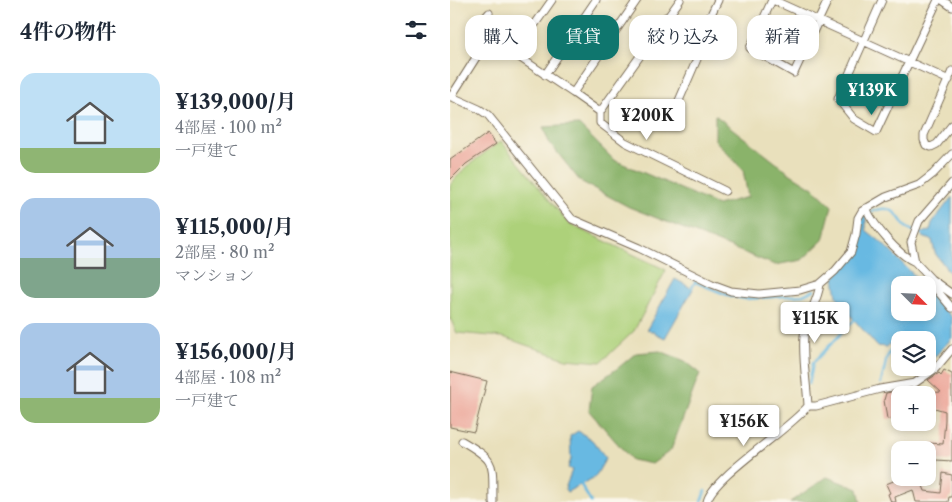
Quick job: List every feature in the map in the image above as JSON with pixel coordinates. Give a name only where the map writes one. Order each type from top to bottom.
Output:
[{"type":"street","points":[[537,21],[552,0]]},
{"type":"street","points":[[545,75],[596,0]]},
{"type":"street","points":[[572,93],[636,0]]},
{"type":"street","points":[[668,15],[680,0]]},
{"type":"street","points":[[711,15],[718,0]]},
{"type":"street","points":[[766,15],[773,0],[807,15]]},
{"type":"street","points":[[819,18],[828,0]]},
{"type":"street","points":[[882,0],[838,99],[854,119],[876,132],[938,0]]},
{"type":"street","points":[[942,0],[952,7]]},
{"type":"street","points":[[819,20],[949,80]]},
{"type":"street","points":[[474,60],[451,97],[488,115],[572,219],[731,291],[759,294],[800,290],[820,284],[835,271],[851,252],[858,218],[862,211],[868,212],[886,197],[920,185],[952,154]]},
{"type":"street","points":[[523,60],[600,112]]},
{"type":"street","points":[[636,60],[600,112],[600,123],[625,142],[725,191]]},
{"type":"street","points":[[667,117],[678,103],[697,60]]},
{"type":"street","points":[[771,60],[794,73],[800,60]]},
{"type":"street","points":[[952,71],[924,135],[926,145],[931,147],[937,144],[952,125]]},
{"type":"street","points":[[915,262],[911,242],[919,221],[952,183]]},
{"type":"street","points":[[868,212],[872,222],[906,258],[915,262],[928,276]]},
{"type":"street","points":[[936,283],[952,294]]},
{"type":"street","points":[[808,406],[804,335],[820,284]]},
{"type":"street","points":[[936,289],[952,308]]},
{"type":"street","points":[[707,502],[719,483],[787,427],[808,406],[816,406],[880,389],[915,384],[935,369],[952,349]]},
{"type":"street","points":[[462,441],[485,455],[492,464],[493,502]]},
{"type":"green space","points":[[715,115],[789,173],[813,188],[832,206],[823,240],[802,260],[775,265],[629,207],[580,181],[549,142],[543,127],[579,125],[614,160],[717,205],[748,197],[743,170],[715,140]]},
{"type":"green space","points":[[501,141],[569,224],[666,270],[634,331],[601,362],[566,359],[503,337],[457,333],[450,318],[450,185],[455,178]]},
{"type":"green space","points":[[660,351],[685,361],[700,373],[671,450],[652,464],[632,460],[589,411],[592,386],[636,353]]},
{"type":"green space","points":[[827,477],[858,489],[861,502],[790,502]]},
{"type":"water","points":[[952,197],[952,276],[935,253],[932,240],[922,237],[924,232],[930,231],[932,223]]},
{"type":"water","points":[[862,214],[866,218],[866,230],[881,242],[915,276],[891,276],[891,321],[936,321],[936,299],[952,318],[952,338],[936,355],[936,331],[891,331],[891,343],[887,347],[877,346],[843,307],[837,296],[834,278],[854,253],[859,239]]},
{"type":"water","points":[[675,279],[693,289],[665,338],[647,329]]},
{"type":"water","points":[[578,431],[592,440],[606,458],[595,477],[567,492],[565,489],[572,470],[568,468],[571,459],[570,436]]},
{"type":"building","points":[[488,133],[496,144],[466,164],[450,180],[450,160]]},
{"type":"building","points":[[944,370],[952,374],[952,461],[936,460],[936,444],[943,444],[945,411],[936,408],[936,392],[941,392],[928,380],[939,373],[941,375]]},
{"type":"building","points":[[450,372],[487,381],[474,432],[450,427]]},
{"type":"building","points":[[891,392],[891,418],[887,419],[884,400],[886,393]]},
{"type":"building","points":[[943,473],[952,475],[952,493],[948,502],[916,502],[913,490],[895,497],[896,502],[891,502],[886,484],[891,482],[891,486],[923,486],[925,491],[941,493]]},
{"type":"waterway","points":[[863,218],[879,209],[888,209],[896,214],[910,230],[925,235]]},
{"type":"waterway","points":[[691,289],[695,282],[730,296],[745,299],[803,295],[814,290]]},
{"type":"waterway","points":[[809,384],[813,363],[855,319]]},
{"type":"waterway","points":[[881,383],[887,357],[891,351]]},
{"type":"waterway","points":[[580,483],[591,502]]},
{"type":"waterway","points":[[701,502],[705,491]]}]
